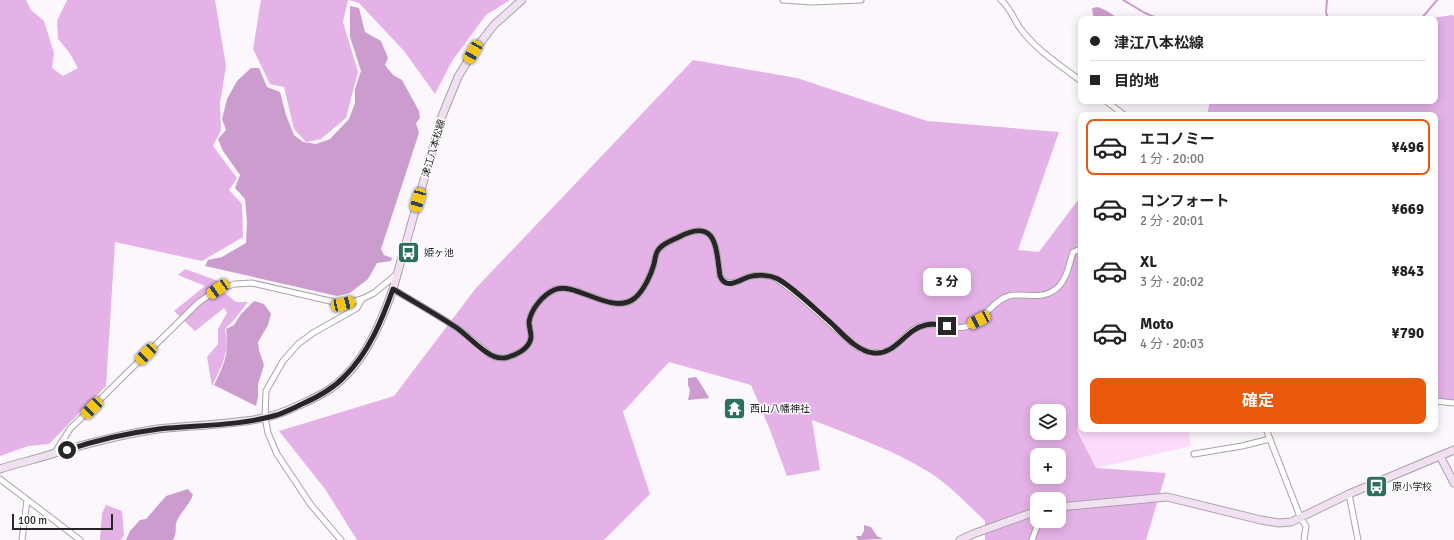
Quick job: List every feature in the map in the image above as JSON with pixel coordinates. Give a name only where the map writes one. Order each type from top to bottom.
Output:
[{"type":"main road","name":"津江八本松線","points":[[0,469],[125,434],[159,429],[246,421],[265,417],[288,410],[319,396],[330,389],[346,375],[364,353],[377,329],[393,289],[442,116],[458,77],[473,52],[494,25],[522,0]]},
{"type":"main road","points":[[1066,506],[1167,497],[1273,522],[1291,522],[1301,519],[1349,494],[1454,450]]},
{"type":"main road","points":[[1440,456],[1454,483]]},
{"type":"main road","points":[[960,540],[1030,514]]},
{"type":"street","points":[[783,0],[812,2],[861,0]]},
{"type":"street","points":[[1001,0],[1008,7],[1020,28],[1038,48],[1078,79]]},
{"type":"street","points":[[1110,104],[1120,112]]},
{"type":"street","points":[[393,289],[458,329],[492,356],[504,358],[516,355],[529,345],[531,337],[529,323],[531,315],[540,300],[554,290],[567,288],[593,298],[613,303],[625,303],[635,298],[649,278],[656,253],[660,248],[688,232],[698,231],[706,233],[712,238],[717,248],[721,279],[728,283],[735,283],[749,277],[761,276],[777,279],[821,314],[857,347],[864,351],[885,353],[893,348],[911,331],[926,325],[957,328],[966,326],[979,320],[1003,298],[1010,296],[1038,296],[1052,292],[1057,289],[1067,273],[1073,252],[1078,250]]},
{"type":"street","points":[[54,454],[70,429],[199,302],[218,289],[235,284],[252,283],[343,304],[362,299],[374,293],[397,274]]},
{"type":"street","points":[[341,540],[311,505],[277,454],[268,433],[265,417],[266,391],[283,361],[298,344],[313,333],[357,308],[362,299]]},
{"type":"street","points":[[1438,401],[1454,403]]},
{"type":"street","points":[[1267,432],[1301,519],[1306,526],[1304,540]]},
{"type":"street","points":[[1194,454],[1242,446],[1270,439]]},
{"type":"street","points":[[0,479],[80,540]]},
{"type":"street","points":[[1349,494],[1358,540]]},
{"type":"street","points":[[22,540],[28,500]]},
{"type":"street","points":[[1032,540],[1036,528]]},
{"type":"shaded area","points":[[0,0],[26,0],[31,10],[44,21],[54,53],[52,68],[63,76],[78,68],[69,52],[58,39],[57,21],[67,0],[215,0],[226,66],[220,103],[221,130],[213,146],[237,178],[229,190],[242,204],[243,237],[202,261],[115,242],[106,386],[49,444],[28,446],[0,456]]},
{"type":"shaded area","points":[[261,0],[348,0],[343,22],[358,72],[346,118],[321,139],[306,142],[294,129],[284,87],[270,84],[253,49]]},
{"type":"shaded area","points":[[349,0],[510,0],[486,15],[452,61],[435,94],[404,51],[359,3]]},
{"type":"shaded area","points":[[350,6],[359,8],[365,32],[381,41],[388,58],[385,65],[393,75],[402,80],[419,111],[420,118],[416,123],[419,133],[381,249],[384,255],[392,258],[391,261],[377,263],[368,279],[350,293],[337,296],[205,266],[208,260],[222,257],[246,243],[247,222],[245,199],[235,188],[240,175],[223,151],[218,139],[226,130],[222,119],[227,99],[237,81],[251,68],[259,68],[267,87],[280,92],[286,115],[294,135],[303,142],[316,144],[330,139],[349,119],[355,103],[355,89],[361,71],[350,37]]},
{"type":"shaded area","points":[[1098,7],[1114,16],[1094,16],[1092,8]]},
{"type":"shaded area","points":[[1454,16],[1454,400],[1438,399],[1438,112],[1208,112],[1209,104],[1438,104],[1438,17]]},
{"type":"shaded area","points":[[693,60],[797,78],[927,121],[1059,132],[1018,250],[1039,252],[1078,200],[1077,431],[1096,468],[1166,473],[1146,540],[985,540],[985,521],[958,494],[935,476],[885,449],[812,420],[820,470],[787,476],[751,385],[669,362],[623,412],[650,494],[604,540],[357,540],[325,489],[279,431],[394,396],[476,288]]},
{"type":"shaded area","points":[[185,269],[221,282],[220,289],[236,302],[248,302],[225,329],[228,345],[222,365],[212,386],[207,357],[218,344],[218,329],[227,313],[224,308],[195,331],[174,311],[205,286],[178,275]]},
{"type":"shaded area","points":[[254,301],[264,304],[271,314],[268,325],[258,342],[264,365],[258,384],[256,406],[214,385],[221,371],[227,352],[226,329],[234,325],[241,314]]},
{"type":"shaded area","points":[[696,377],[709,398],[688,400],[690,390],[688,378]]},
{"type":"shaded area","points":[[1078,424],[1078,432],[1189,432],[1191,446],[1096,468],[1077,431]]},
{"type":"shaded area","points":[[188,489],[193,495],[177,521],[173,540],[126,540],[130,531],[140,520],[146,519],[166,496]]},
{"type":"shaded area","points":[[106,505],[122,511],[124,535],[121,540],[100,540],[102,513]]},
{"type":"shaded area","points":[[864,525],[871,527],[877,536],[883,539],[858,540],[856,536],[861,536],[864,531]]},
{"type":"waterway","points":[[1123,0],[1152,16]]},
{"type":"waterway","points":[[1327,0],[1327,16]]},
{"type":"waterway","points":[[1424,16],[1437,0]]},
{"type":"place","name":"姫ヶ池","points":[[408,252]]},
{"type":"place","name":"西山八幡神社","points":[[734,408]]},
{"type":"place","name":"原小学校","points":[[1377,486]]},
{"type":"route","points":[[67,450],[125,434],[159,429],[246,421],[276,415],[315,398],[338,383],[364,353],[385,312],[393,289],[458,329],[492,356],[504,358],[516,355],[529,345],[531,337],[529,323],[534,308],[540,300],[554,290],[567,288],[593,298],[613,303],[625,303],[635,298],[649,278],[656,253],[660,248],[664,244],[688,232],[698,231],[706,233],[712,238],[717,248],[721,279],[728,283],[735,283],[749,277],[757,276],[769,276],[777,279],[795,292],[857,347],[864,351],[885,353],[893,348],[911,331],[926,325],[947,326]]}]
